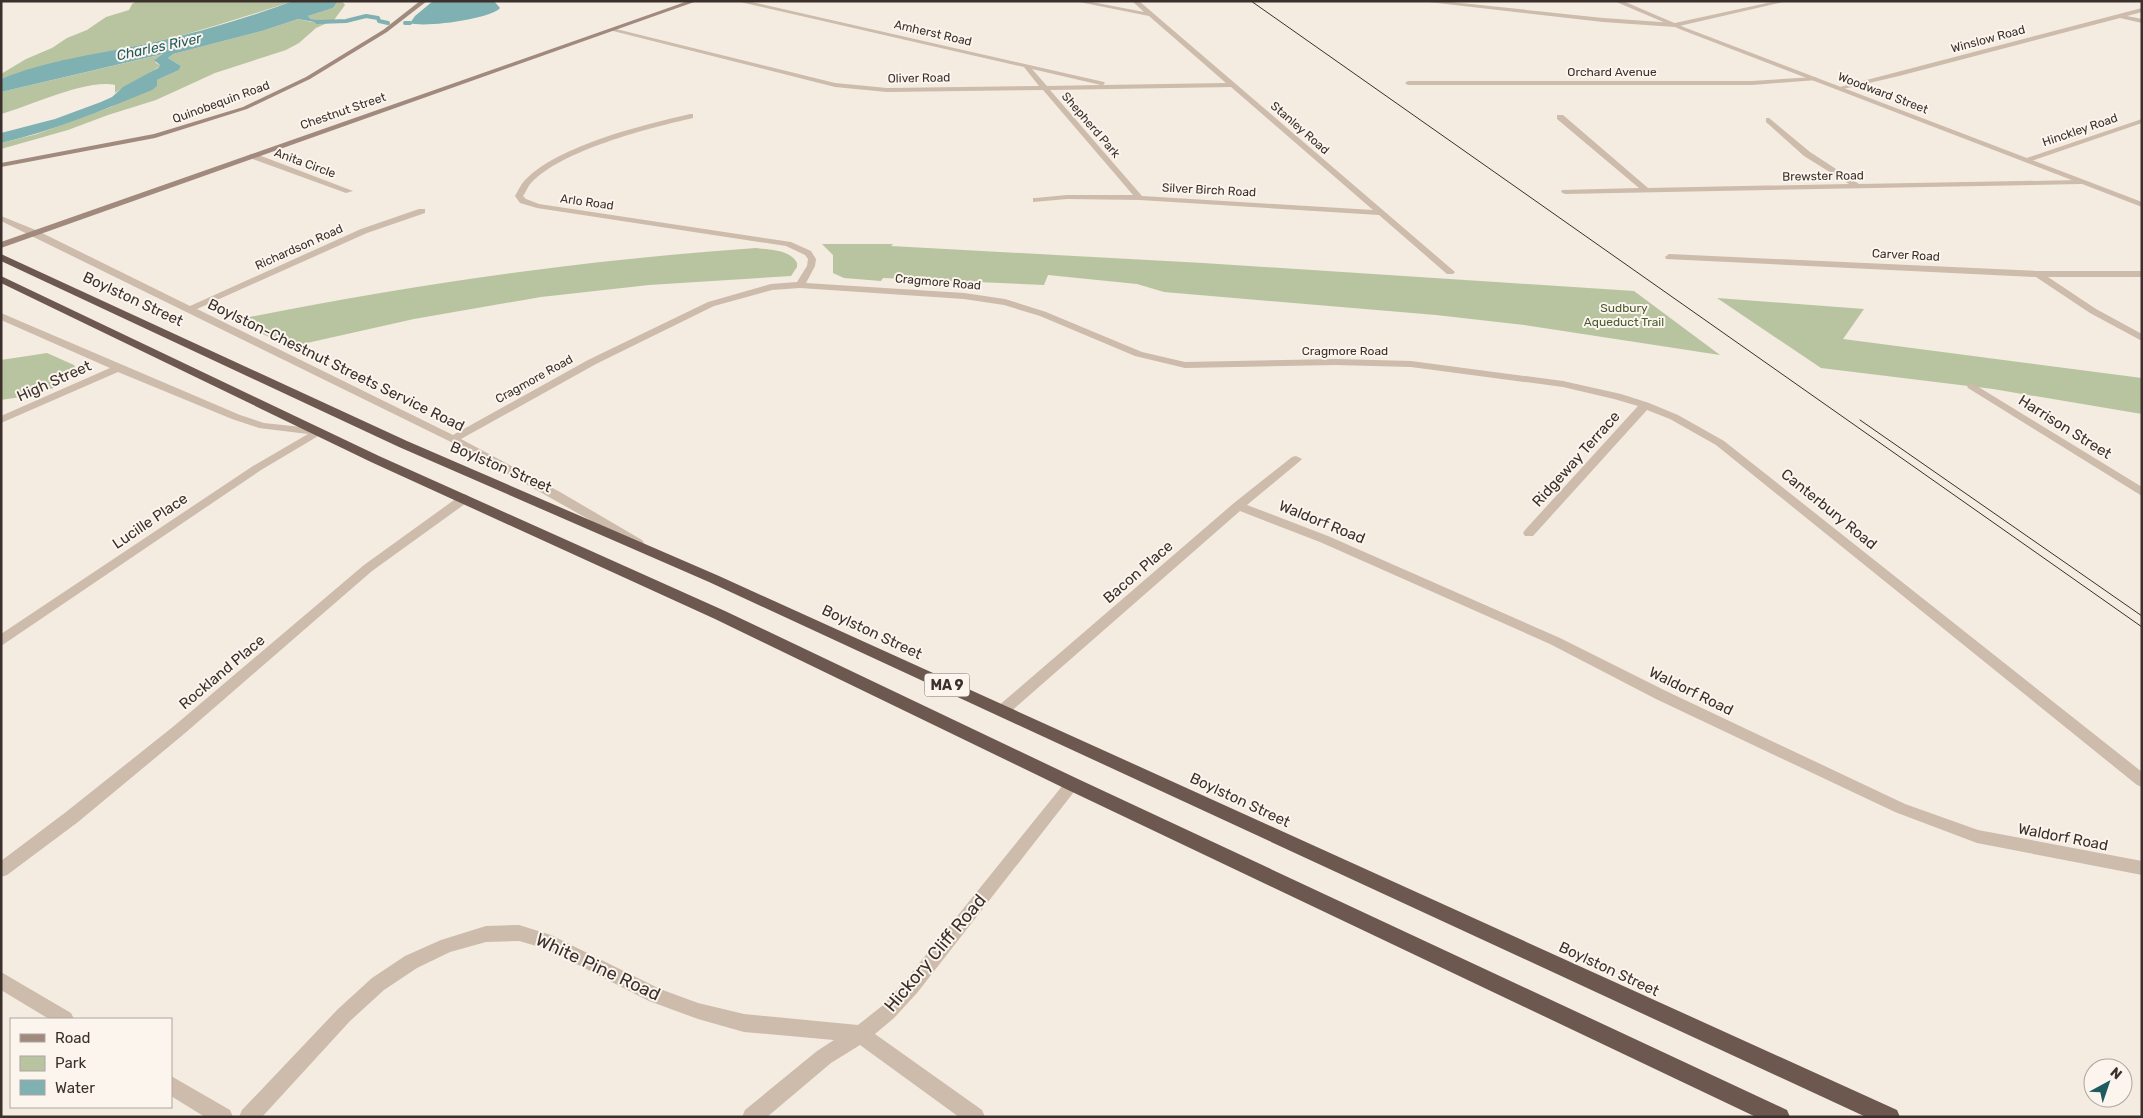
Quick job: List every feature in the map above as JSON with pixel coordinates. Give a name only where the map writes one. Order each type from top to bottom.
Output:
[{"type":"highway","name":"Boylston Street","points":[[1,257],[404,444],[651,550],[1890,1117]]},
{"type":"highway","name":"MA 9","points":[[1,280],[320,432],[720,615],[1072,784],[1780,1117]]},
{"type":"main road","name":"Quinobequin Road","points":[[1,165],[147,138],[186,128],[245,108],[308,78],[390,28],[424,1]]},
{"type":"main road","name":"Chestnut Street","points":[[1,245],[694,1]]},
{"type":"street","name":"Amherst Road","points":[[739,1],[1122,87]]},
{"type":"street","points":[[1077,1],[1152,15]]},
{"type":"street","name":"Stanley Road","points":[[1135,1],[1450,272]]},
{"type":"street","points":[[1423,1],[1603,20],[1675,25],[1785,1]]},
{"type":"street","name":"Woodward Street","points":[[1617,1],[2142,205]]},
{"type":"street","name":"Winslow Road","points":[[1839,88],[1897,75],[2142,10]]},
{"type":"street","points":[[2120,16],[2142,22]]},
{"type":"street","name":"Oliver Road","points":[[612,30],[827,83],[855,88],[887,90],[1233,86]]},
{"type":"street","name":"Shepherd Park","points":[[1026,66],[1140,198]]},
{"type":"street","name":"Orchard Avenue","points":[[1408,83],[1752,83],[1815,79]]},
{"type":"street","name":"Arlo Road","points":[[690,116],[629,131],[574,153],[543,170],[520,190],[519,196],[523,201],[537,206],[788,244],[808,253],[812,259],[811,266],[800,285]]},
{"type":"street","points":[[1560,117],[1647,191]]},
{"type":"street","points":[[1768,120],[1807,154],[1857,186]]},
{"type":"street","name":"Hinckley Road","points":[[2025,160],[2142,121]]},
{"type":"street","name":"Anita Circle","points":[[252,156],[349,191]]},
{"type":"street","name":"Brewster Road","points":[[1565,192],[2082,182]]},
{"type":"street","name":"Silver Birch Road","points":[[1036,200],[1081,196],[1140,198],[1381,213]]},
{"type":"street","name":"Richardson Road","points":[[188,310],[364,231],[422,211]]},
{"type":"street","name":"Boylston-Chestnut Streets Service Road","points":[[1,218],[453,439],[556,495],[651,550]]},
{"type":"street","name":"Carver Road","points":[[1669,257],[2037,274],[2142,274]]},
{"type":"street","points":[[2037,274],[2093,311],[2142,338]]},
{"type":"street","name":"Cragmore Road","points":[[453,439],[592,362],[711,304],[743,293],[770,287],[800,285],[964,296],[1005,302],[1044,314],[1139,354],[1185,365],[1336,362],[1445,368]]},
{"type":"street","points":[[1,316],[118,368],[249,422],[279,429],[320,432]]},
{"type":"street","name":"High Street","points":[[1,420],[118,368]]},
{"type":"street","name":"Canterbury Road","points":[[1445,368],[1589,388],[1645,405],[1674,417],[1727,448],[2142,781]]},
{"type":"street","name":"Harrison Street","points":[[1972,386],[2142,492]]},
{"type":"street","name":"Ridgeway Terrace","points":[[1529,533],[1645,405]]},
{"type":"street","name":"Lucille Place","points":[[1,641],[251,472],[320,432]]},
{"type":"street","name":"Bacon Place","points":[[1002,711],[1238,506],[1296,459]]},
{"type":"street","name":"Rockland Place","points":[[1,870],[72,817],[179,730],[368,568],[465,498]]},
{"type":"street","name":"Waldorf Road","points":[[1238,506],[1324,539],[1555,641],[1661,696],[1900,808],[1977,836],[2142,868]]},
{"type":"street","name":"Hickory Cliff Road","points":[[752,1117],[824,1057],[861,1034],[888,1012],[911,987],[1072,784]]},
{"type":"street","name":"White Pine Road","points":[[249,1117],[344,1015],[378,984],[411,962],[448,945],[486,934],[519,933],[551,943],[655,994],[698,1011],[744,1023],[861,1034]]},
{"type":"street","points":[[1,980],[63,1018]]},
{"type":"street","points":[[861,1034],[975,1117]]},
{"type":"street","points":[[172,1086],[223,1117]]},
{"type":"green space","points":[[137,1],[293,1],[183,35],[55,63],[1,79],[1,74],[26,59],[87,30],[106,17],[129,10],[132,4]]},
{"type":"green space","points":[[338,1],[342,1],[345,5],[334,20],[316,28],[299,43],[286,50],[215,73],[156,100],[68,130],[1,149],[1,143],[37,134],[111,107],[157,80],[179,70],[181,66],[168,58],[173,54],[262,31],[298,19],[311,22],[323,21],[311,19],[308,16],[333,8]]},
{"type":"green space","points":[[164,54],[155,59],[156,63],[160,65],[157,68],[115,93],[115,85],[90,85],[1,114],[1,92]]},
{"type":"green space","name":"Sudbury Aqueduct Trail","points":[[822,244],[893,244],[891,246],[1203,263],[1634,291],[1720,355],[1524,325],[1436,315],[1164,292],[1137,284],[1048,275],[1044,285],[883,278],[881,281],[844,278],[833,273],[833,255]]},
{"type":"green space","points":[[756,248],[773,250],[789,255],[794,258],[797,267],[791,276],[649,285],[541,297],[414,319],[289,347],[235,320],[300,307],[494,275],[625,259]]},
{"type":"green space","points":[[1717,298],[1864,309],[1843,339],[2142,378],[2142,414],[1993,389],[1821,368]]},
{"type":"green space","points":[[47,353],[74,365],[76,369],[69,377],[52,388],[32,395],[1,400],[1,360]]},
{"type":"water","name":"Charles River","points":[[293,1],[338,1],[333,8],[308,16],[311,19],[326,21],[314,22],[298,19],[262,31],[173,54],[168,58],[181,66],[179,70],[157,80],[157,86],[152,90],[59,126],[1,143],[1,133],[55,119],[112,97],[123,87],[158,68],[160,65],[154,60],[163,54],[1,92],[1,79],[55,62],[146,44],[202,30]]},
{"type":"water","points":[[433,1],[494,1],[500,8],[484,16],[457,22],[410,23],[415,16]]},
{"type":"waterway","points":[[317,22],[346,21],[366,16],[378,18],[379,21],[388,23]]},
{"type":"waterway","points":[[405,23],[410,23]]},
{"type":"tram line","points":[[1251,1],[2142,627]]},
{"type":"tram line","points":[[1860,420],[2142,616]]}]
